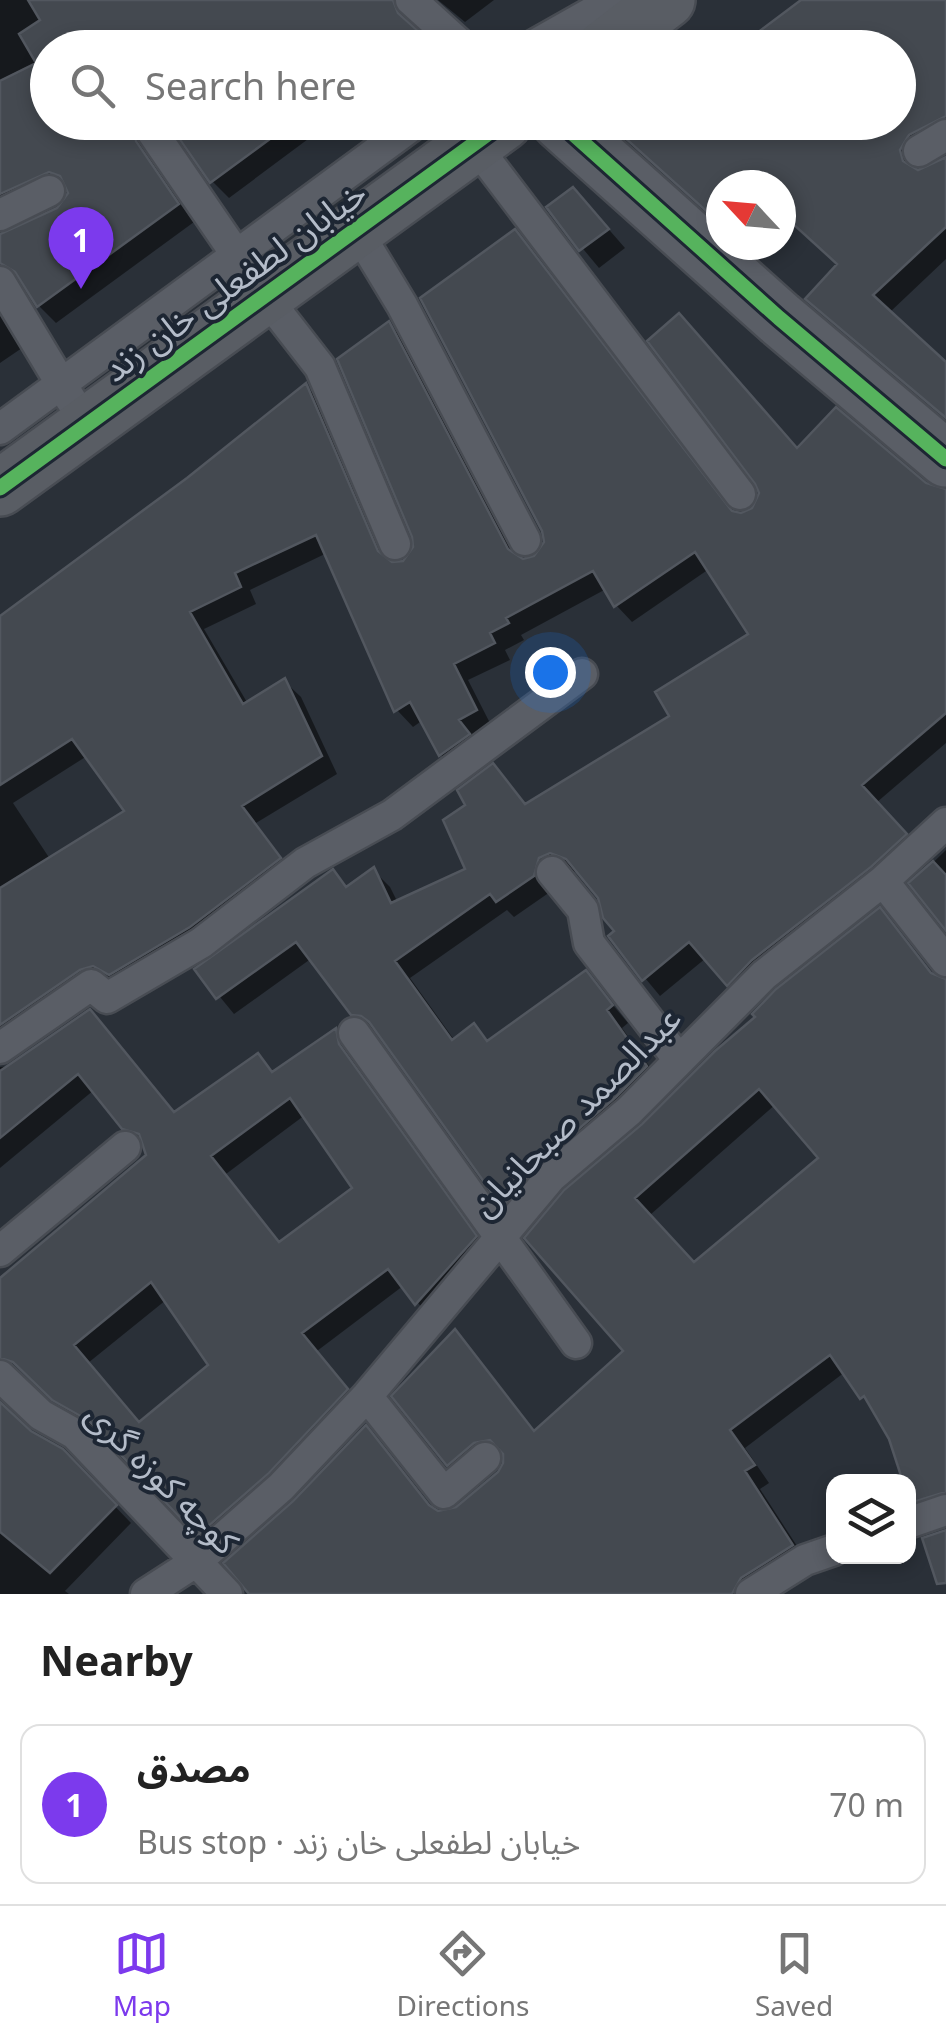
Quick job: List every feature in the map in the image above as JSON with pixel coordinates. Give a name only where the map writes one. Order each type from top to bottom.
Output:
[{"type":"street","points":[[628,30],[667,0]]},
{"type":"street","name":"خیابان لطفعلی خان زند","points":[[5,458],[251,275],[356,229],[479,140]]},
{"type":"street","points":[[580,140],[946,459]]},
{"type":"lane","points":[[411,0],[444,30]]},
{"type":"lane","points":[[561,30],[614,0]]},
{"type":"lane","points":[[919,151],[946,135]]},
{"type":"lane","points":[[159,140],[320,367],[395,544]]},
{"type":"lane","points":[[251,275],[398,140]]},
{"type":"lane","points":[[494,140],[740,494]]},
{"type":"lane","points":[[0,215],[49,191]]},
{"type":"lane","points":[[356,229],[402,306],[525,540]]},
{"type":"lane","points":[[0,282],[73,404]]},
{"type":"lane","points":[[0,1048],[91,985],[107,998],[201,943],[305,864],[392,815],[582,674]]},
{"type":"lane","name":"عبدالصمد صبحانیان","points":[[146,1594],[198,1561],[281,1487],[367,1396],[551,1177],[629,1110],[764,976],[883,882],[946,823]]},
{"type":"lane","points":[[552,872],[583,910],[589,943],[678,1060]]},
{"type":"lane","points":[[883,882],[946,961]]},
{"type":"lane","points":[[354,1033],[576,1343]]},
{"type":"lane","points":[[0,1251],[125,1146]]},
{"type":"lane","name":"کوچه کوزه گری","points":[[0,1376],[42,1415],[74,1434],[227,1594]]},
{"type":"lane","points":[[367,1396],[444,1493],[485,1458]]},
{"type":"lane","points":[[916,1521],[946,1510]]},
{"type":"lane","points":[[751,1594],[805,1560],[826,1553]]},
{"type":"building","points":[[28,0],[393,0],[398,13],[417,30],[30,30],[30,53],[19,34],[40,20]]},
{"type":"building","points":[[801,0],[946,0],[946,116],[916,131],[916,30],[761,30]]},
{"type":"building","points":[[30,66],[30,140],[136,140],[179,204],[37,307],[15,272],[0,263],[0,234],[57,208],[68,193],[60,176],[49,172],[0,194],[0,81]]},
{"type":"building","points":[[180,140],[269,140],[210,183]]},
{"type":"building","points":[[627,140],[906,140],[900,150],[903,161],[918,170],[946,157],[946,227],[873,295],[946,362],[946,418],[805,299],[837,264],[796,227],[796,170],[706,170],[706,211]]},
{"type":"building","points":[[573,187],[609,229],[579,251],[546,207]]},
{"type":"building","points":[[515,229],[732,511],[741,513],[752,508],[759,493],[755,484],[647,341],[679,313],[797,448],[836,407],[926,483],[946,489],[946,713],[862,785],[907,834],[752,960],[727,986],[689,942],[642,981],[608,936],[614,931],[603,918],[598,898],[566,859],[550,853],[539,858],[534,876],[496,902],[490,894],[395,961],[452,1040],[474,1023],[487,1041],[586,970],[613,1005],[607,1010],[647,1066],[539,1163],[502,1207],[369,1022],[351,1015],[296,942],[216,999],[194,969],[333,869],[346,887],[374,867],[391,903],[465,869],[443,820],[465,805],[457,790],[493,763],[525,804],[669,716],[655,692],[748,634],[695,552],[614,607],[593,571],[506,618],[509,623],[490,633],[495,643],[454,664],[477,710],[459,720],[470,734],[439,756],[410,702],[394,712],[316,535],[235,573],[241,587],[190,612],[243,704],[285,678],[322,756],[242,806],[281,858],[190,927],[109,975],[93,966],[80,970],[0,1025],[0,888],[124,811],[72,739],[0,785],[0,616],[187,478],[306,383],[378,551],[392,562],[403,561],[413,547],[412,537],[337,359],[389,321],[508,549],[523,559],[534,556],[544,542],[542,531],[420,298]]},
{"type":"building","points":[[933,861],[946,875],[946,931],[908,883]]},
{"type":"building","points":[[880,907],[931,973],[946,979],[946,1492],[916,1501],[916,1474],[900,1474],[889,1439],[864,1396],[860,1399],[830,1355],[730,1430],[755,1465],[745,1471],[793,1545],[741,1578],[732,1594],[249,1594],[223,1563],[293,1501],[366,1425],[429,1505],[438,1511],[456,1507],[498,1472],[503,1454],[490,1440],[474,1443],[447,1466],[391,1396],[455,1329],[534,1431],[623,1351],[524,1238],[564,1190],[642,1124],[755,1017],[752,1014],[776,989]],"holes":[[[759,1089],[818,1158],[694,1262],[635,1198]]]},
{"type":"building","points":[[90,1009],[174,1112],[258,1053],[272,1072],[336,1028],[339,1044],[477,1236],[415,1305],[388,1269],[302,1333],[348,1389],[268,1474],[197,1536],[89,1421],[52,1400],[13,1362],[0,1358],[0,1278],[146,1155],[139,1134],[122,1129],[78,1074],[0,1138],[0,1071]],"holes":[[[290,1098],[352,1188],[279,1242],[211,1156]],[[151,1282],[208,1365],[139,1422],[74,1345]]]},
{"type":"building","points":[[0,1402],[31,1431],[63,1449],[117,1505],[50,1573],[0,1532]]},
{"type":"building","points":[[946,1530],[946,1583],[937,1584],[922,1538]]},
{"type":"cycle path","points":[[0,488],[479,140]]},
{"type":"cycle path","points":[[580,140],[779,318],[946,459]]},
{"type":"place","name":"مصدق","points":[[81,289]]}]
